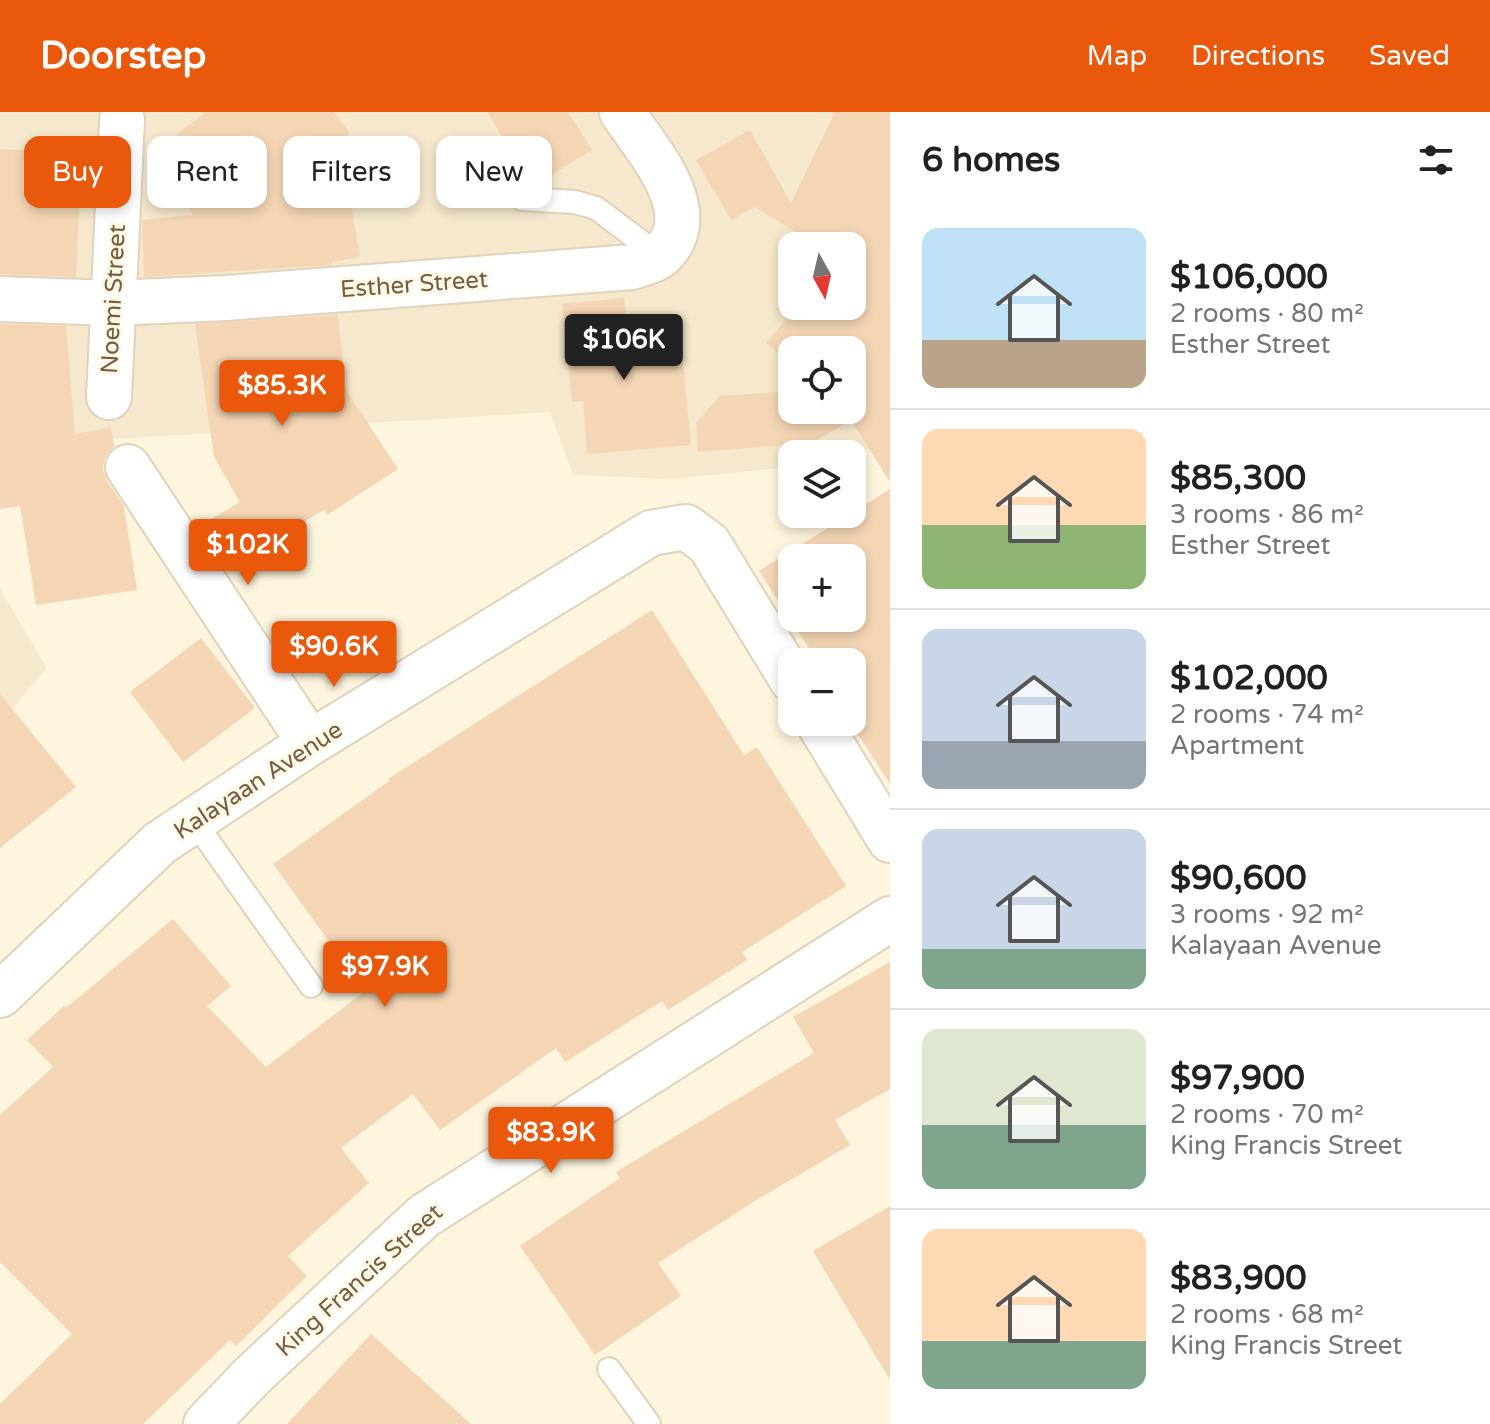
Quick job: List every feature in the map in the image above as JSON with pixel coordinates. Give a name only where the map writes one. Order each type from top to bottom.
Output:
[{"type":"street","points":[[622,112],[668,182],[678,207],[677,233],[660,256]]},
{"type":"street","name":"Noemi Street","points":[[109,397],[115,115]]},
{"type":"street","name":"Esther Street","points":[[0,299],[113,303],[241,297],[582,272],[632,267],[660,256]]},
{"type":"street","points":[[128,467],[310,743]]},
{"type":"street","name":"Kalayaan Avenue","points":[[0,995],[160,843],[310,743],[651,533],[686,527],[709,544],[778,657]]},
{"type":"street","points":[[827,736],[890,840]]},
{"type":"street","name":"King Francis Street","points":[[206,1424],[252,1376],[424,1216],[890,919]]},
{"type":"lane","points":[[552,201],[575,202],[596,208],[660,256]]},
{"type":"lane","points":[[194,821],[311,986]]},
{"type":"lane","points":[[609,1369],[649,1424]]},
{"type":"shaded area","points":[[0,112],[890,112],[890,442],[866,449],[866,440],[778,440],[778,468],[670,479],[573,475],[550,412],[0,446]]},
{"type":"shaded area","points":[[0,589],[47,668],[0,723]]},
{"type":"building","points":[[206,112],[334,112],[350,134],[347,136],[283,136],[283,208],[352,208],[360,257],[332,262],[332,265],[144,277],[142,220],[193,215],[188,208],[267,208],[267,136],[175,136]]},
{"type":"building","points":[[487,112],[568,112],[592,150],[552,174],[552,136],[502,136]]},
{"type":"building","points":[[835,112],[890,112],[890,482],[854,424],[866,424],[866,336],[778,336],[778,354],[766,343],[785,320],[866,320],[866,232],[795,232],[755,207],[731,220],[696,160],[750,130],[791,203]]},
{"type":"building","points":[[0,149],[24,150],[24,208],[79,208],[76,277],[0,274]]},
{"type":"building","points":[[624,298],[629,345],[681,340],[691,445],[587,454],[583,401],[572,402],[562,304]]},
{"type":"building","points":[[338,315],[346,390],[398,469],[327,515],[324,510],[224,568],[199,526],[240,502],[214,457],[195,324]]},
{"type":"building","points":[[0,324],[66,326],[75,434],[111,428],[114,446],[105,457],[103,469],[107,481],[124,506],[137,590],[36,605],[20,506],[0,509]]},
{"type":"building","points":[[778,392],[778,424],[844,424],[817,440],[778,440],[778,446],[698,452],[696,423],[720,396]]},
{"type":"building","points":[[890,489],[890,784],[859,736],[866,736],[866,648],[809,648],[799,632],[866,632],[866,544],[802,544],[828,528],[866,528],[866,504]]},
{"type":"building","points":[[778,559],[778,600],[759,571]]},
{"type":"building","points":[[652,610],[744,755],[757,747],[846,886],[742,952],[747,960],[668,1010],[662,1001],[565,1062],[556,1048],[440,1130],[413,1094],[341,1148],[369,1183],[288,1256],[307,1276],[236,1346],[230,1340],[143,1424],[0,1424],[0,1404],[72,1334],[0,1262],[0,1115],[53,1067],[27,1040],[64,1006],[66,1008],[173,919],[231,986],[207,1006],[266,1067],[365,991],[273,864],[388,779]]},
{"type":"building","points":[[201,638],[255,708],[183,762],[130,692]]},
{"type":"building","points":[[0,694],[76,787],[0,848]]},
{"type":"building","points":[[890,962],[890,1089],[835,1120],[850,1145],[658,1263],[681,1296],[595,1355],[520,1246],[620,1178],[616,1172],[814,1053],[793,1017]]},
{"type":"building","points":[[890,1206],[890,1380],[813,1251]]},
{"type":"building","points":[[371,1334],[471,1424],[287,1424]]}]
